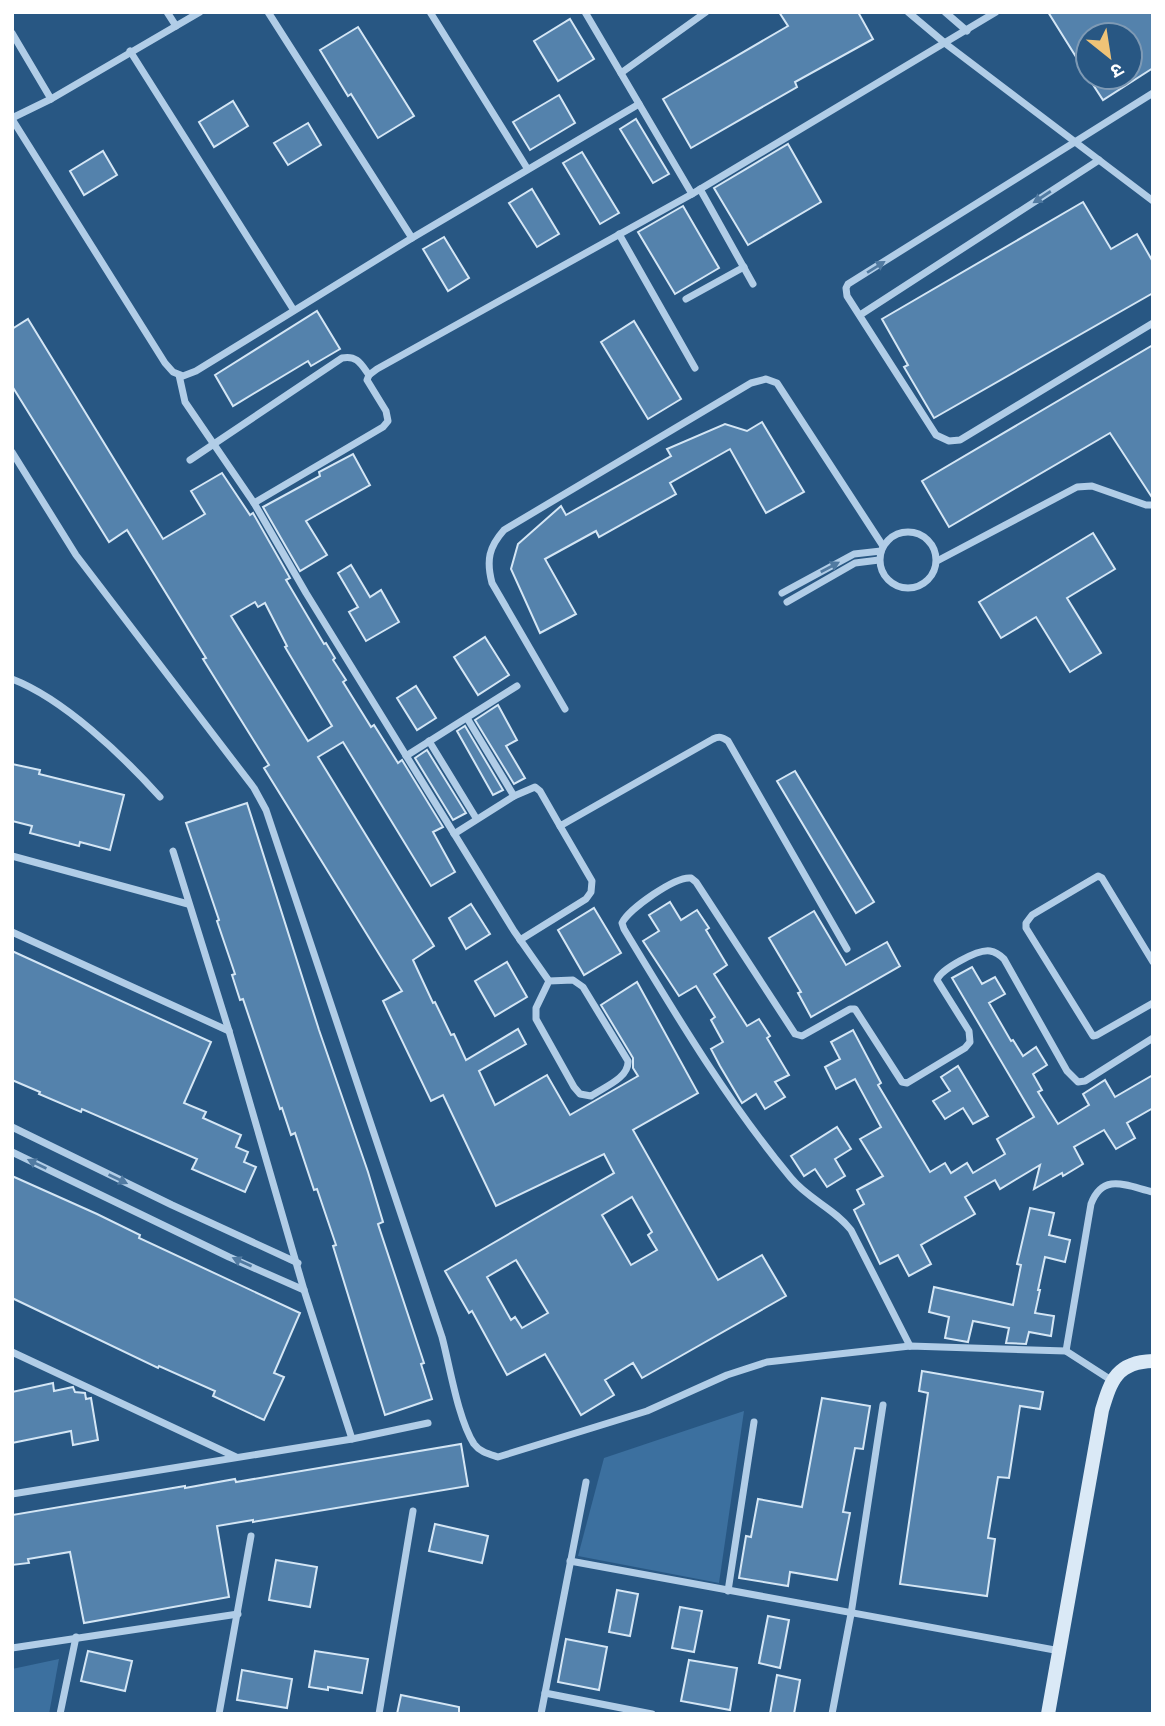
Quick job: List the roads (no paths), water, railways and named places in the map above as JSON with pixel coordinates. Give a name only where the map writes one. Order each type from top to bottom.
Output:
[{"type":"street","points":[[167,12],[176,26]]},
{"type":"street","points":[[200,12],[51,99],[12,118],[165,362],[179,375],[185,402],[254,503],[454,834],[520,940],[549,981]]},
{"type":"street","points":[[268,12],[412,237]]},
{"type":"street","points":[[430,12],[527,168]]},
{"type":"street","points":[[585,12],[692,194]]},
{"type":"street","points":[[621,73],[706,12]]},
{"type":"street","points":[[908,12],[946,44],[1153,201]]},
{"type":"street","points":[[945,12],[967,31]]},
{"type":"street","points":[[369,375],[692,194],[996,12]]},
{"type":"street","points":[[12,33],[51,99]]},
{"type":"street","points":[[130,51],[293,309]]},
{"type":"street","points":[[1153,93],[848,284],[846,288],[847,296],[936,435],[949,441],[960,440],[1153,323]]},
{"type":"street","points":[[179,375],[196,371],[412,237],[639,104]]},
{"type":"street","points":[[860,315],[1099,160]]},
{"type":"street","points":[[700,189],[753,284]]},
{"type":"street","points":[[620,234],[695,368]]},
{"type":"street","points":[[686,299],[744,267]]},
{"type":"street","points":[[190,460],[342,358],[356,358],[369,375],[369,385],[386,411],[388,421],[254,503]]},
{"type":"street","points":[[565,709],[492,583],[488,570],[488,555],[493,543],[504,530],[751,383],[766,379],[777,383],[882,549]]},
{"type":"street","points":[[12,452],[76,555],[254,788],[266,810],[442,1337],[463,1418],[475,1444],[484,1453],[498,1457],[647,1411],[727,1375],[767,1362],[910,1346],[1066,1351],[1111,1380]]},
{"type":"street","points":[[937,561],[932,545],[918,533],[900,533],[892,537],[882,549],[879,561],[886,579],[902,589],[912,589],[929,579],[937,561],[1077,487],[1092,486],[1153,505]]},
{"type":"street","points":[[782,593],[854,554],[882,549]]},
{"type":"street","points":[[787,601],[855,563],[879,561]]},
{"type":"street","points":[[12,679],[47,697],[75,718],[137,772],[160,797]]},
{"type":"street","points":[[406,756],[517,686]]},
{"type":"street","points":[[467,718],[514,796]]},
{"type":"street","points":[[560,826],[713,739],[723,738],[728,741],[847,949]]},
{"type":"street","points":[[429,741],[477,818]]},
{"type":"street","points":[[454,834],[514,796],[535,787],[540,791],[592,881],[592,892],[586,899],[520,940]]},
{"type":"street","points":[[173,850],[304,1290],[352,1438]]},
{"type":"street","points":[[12,856],[188,904]]},
{"type":"street","points":[[1153,962],[1100,876],[1095,876],[1032,915],[1026,923],[1026,928],[1093,1036],[1153,1003]]},
{"type":"street","points":[[910,1346],[851,1230],[845,1222],[797,1185],[751,1128],[701,1052],[624,929],[622,923],[629,912],[678,879],[691,878],[795,1034],[802,1036],[850,1009],[855,1009],[902,1082],[907,1083],[965,1048],[970,1042],[969,1031],[937,980],[945,969],[983,951],[999,954],[1004,959],[1068,1071],[1078,1082],[1085,1082],[1153,1038]]},
{"type":"street","points":[[12,932],[229,1031]]},
{"type":"street","points":[[573,980],[583,987],[628,1061],[625,1073],[591,1096],[580,1094],[574,1087],[536,1019],[536,1008],[549,981],[573,980]]},
{"type":"street","points":[[12,1127],[298,1263]]},
{"type":"street","points":[[12,1152],[229,1257],[304,1290]]},
{"type":"street","points":[[1066,1351],[1090,1203],[1094,1195],[1101,1187],[1110,1183],[1153,1192]]},
{"type":"street","points":[[12,1352],[236,1457]]},
{"type":"street","points":[[1048,1714],[1102,1410],[1111,1380],[1126,1366],[1141,1361],[1153,1361]]},
{"type":"street","points":[[832,1714],[851,1614],[883,1405]]},
{"type":"street","points":[[729,1591],[754,1422]]},
{"type":"street","points":[[12,1494],[428,1423]]},
{"type":"street","points":[[541,1714],[586,1482]]},
{"type":"street","points":[[379,1714],[413,1511]]},
{"type":"street","points":[[219,1714],[251,1536]]},
{"type":"street","points":[[570,1561],[1060,1651]]},
{"type":"street","points":[[12,1648],[238,1614]]},
{"type":"street","points":[[60,1714],[76,1637]]},
{"type":"street","points":[[545,1693],[652,1714]]}]
